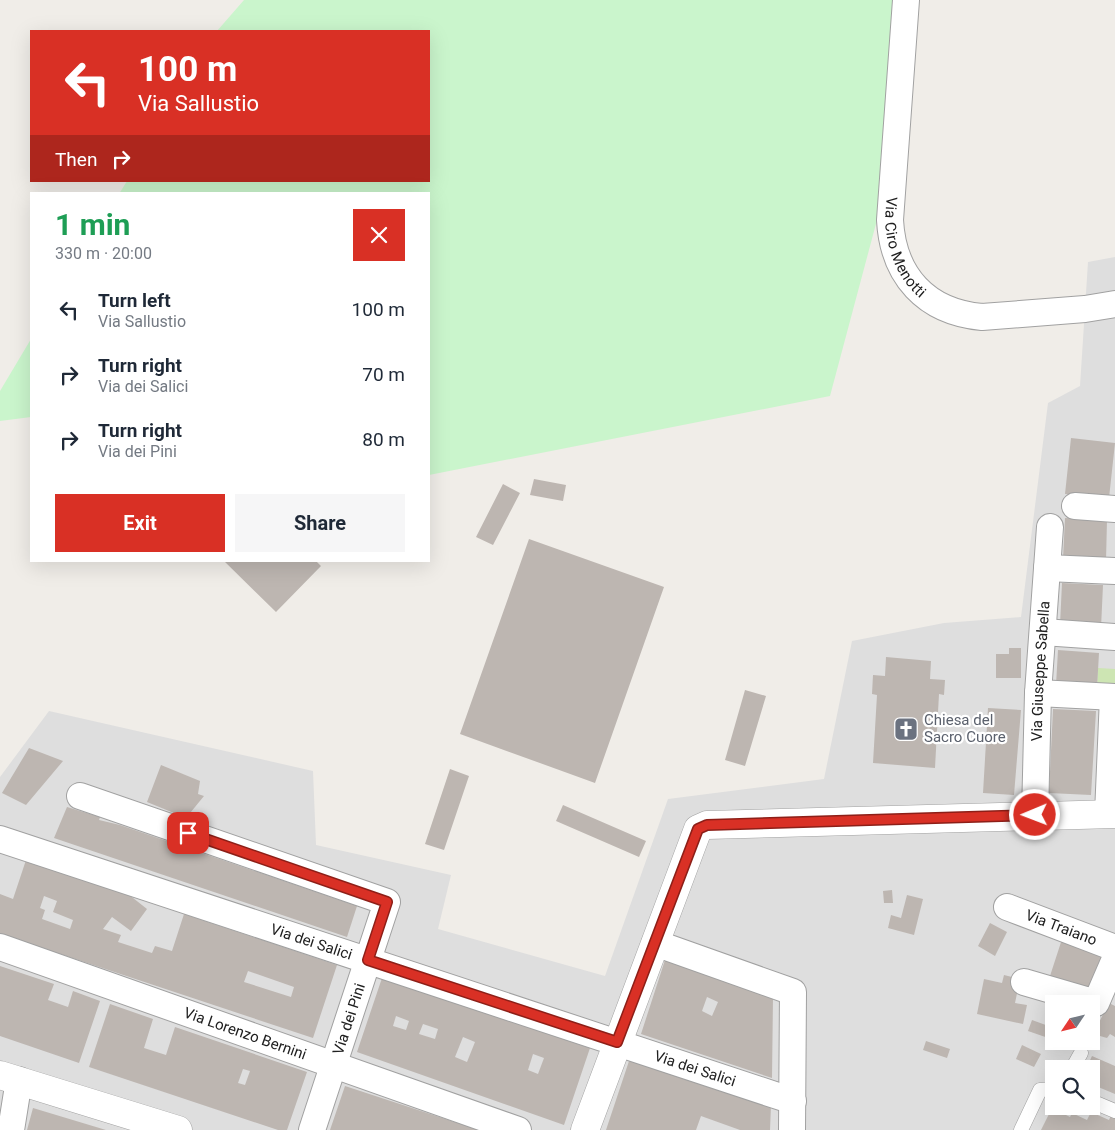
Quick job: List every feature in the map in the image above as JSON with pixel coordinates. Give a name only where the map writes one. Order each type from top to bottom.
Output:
[{"type":"street","name":"Via Ciro Menotti","points":[[906,0],[890,220],[891,238],[904,272],[925,297],[938,305],[966,316],[982,317],[1076,310],[1115,304]]},
{"type":"street","points":[[1075,506],[1115,509]]},
{"type":"street","name":"Via Giuseppe Sabella","points":[[1035,815],[1038,693],[1050,527]]},
{"type":"street","points":[[1047,568],[1115,571]]},
{"type":"street","points":[[1043,632],[1115,637]]},
{"type":"street","points":[[585,1130],[693,838],[698,829],[707,825],[1111,814],[1114,697],[1038,693]]},
{"type":"street","name":"Via dei Pini","points":[[80,796],[387,902],[312,1130]]},
{"type":"street","name":"Via dei Salici","points":[[0,838],[793,1101]]},
{"type":"street","name":"Via Traiano","points":[[1007,907],[1115,948]]},
{"type":"street","points":[[655,943],[793,992],[792,1130]]},
{"type":"street","name":"Via Lorenzo Bernini","points":[[0,947],[518,1130]]},
{"type":"street","points":[[1024,982],[1096,1003],[1110,988],[1115,959]]},
{"type":"street","points":[[11,1130],[10,1077],[178,1130]]},
{"type":"lane","points":[[1077,1060],[1081,1053]]},
{"type":"lane","points":[[1021,1130],[1040,1090],[1045,1090]]},
{"type":"lane","points":[[1100,1105],[1115,1111]]},
{"type":"shaded area","points":[[1115,257],[1115,1130],[0,1130],[0,777],[49,711],[313,771],[316,845],[451,875],[438,929],[605,976],[668,799],[824,779],[852,641],[944,623],[1021,617],[1048,403],[1080,386],[1088,262]]},
{"type":"green space","points":[[244,0],[894,0],[881,205],[830,396],[430,475],[430,192],[120,192],[126,182],[430,182],[430,30],[218,30]]},
{"type":"green space","points":[[30,341],[30,417],[0,421],[0,391]]},
{"type":"green space","points":[[1098,668],[1115,669],[1115,689],[1097,688]]},
{"type":"building","points":[[1071,438],[1115,443],[1109,498],[1065,494]]},
{"type":"building","points":[[534,479],[566,485],[563,501],[530,495]]},
{"type":"building","points":[[503,484],[520,493],[493,545],[476,537]]},
{"type":"building","points":[[1065,518],[1107,520],[1106,561],[1063,559]]},
{"type":"building","points":[[529,539],[664,587],[595,783],[460,734]]},
{"type":"building","points":[[225,562],[317,562],[321,566],[276,612]]},
{"type":"building","points":[[1062,583],[1103,585],[1101,628],[1060,625]]},
{"type":"building","points":[[1009,648],[1021,648],[1021,678],[996,678],[996,654],[1009,654]]},
{"type":"building","points":[[1058,650],[1099,653],[1097,688],[1056,685]]},
{"type":"building","name":"Chiesa del Sacro Cuore","points":[[886,657],[931,661],[930,679],[945,680],[944,695],[939,694],[935,768],[873,763],[877,695],[872,694],[873,675],[885,676]]},
{"type":"building","points":[[745,690],[766,696],[745,766],[725,760]]},
{"type":"building","points":[[988,708],[1021,710],[1014,795],[983,793]]},
{"type":"building","points":[[1053,709],[1096,711],[1091,795],[1049,793]]},
{"type":"building","points":[[29,748],[63,761],[26,805],[2,793]]},
{"type":"building","points":[[161,765],[200,781],[198,794],[204,796],[186,818],[147,802]]},
{"type":"building","points":[[450,769],[469,776],[444,850],[425,844]]},
{"type":"building","points":[[563,805],[646,841],[639,857],[556,821]]},
{"type":"building","points":[[67,807],[100,817],[99,820],[120,825],[357,906],[347,937],[54,838]]},
{"type":"building","points":[[26,860],[128,894],[147,909],[131,931],[112,917],[103,929],[121,935],[118,942],[152,953],[155,946],[172,951],[184,914],[337,965],[313,1038],[0,934],[0,894],[13,899]],"holes":[[[44,896],[57,901],[53,912],[73,920],[70,929],[42,919],[45,910],[40,908]],[[248,971],[294,987],[291,997],[244,982]]]},
{"type":"building","points":[[892,890],[893,903],[884,903],[883,891]]},
{"type":"building","points":[[907,895],[923,899],[914,935],[888,928],[891,915],[901,918]]},
{"type":"building","points":[[990,923],[1007,932],[995,956],[978,946]]},
{"type":"building","points":[[1063,936],[1109,952],[1095,992],[1050,976]]},
{"type":"building","points":[[665,960],[773,997],[772,1078],[641,1034]],"holes":[[[707,997],[718,1002],[712,1016],[702,1011]]]},
{"type":"building","points":[[0,966],[54,984],[48,1000],[68,1007],[73,991],[100,1001],[79,1063],[0,1036]]},
{"type":"building","points":[[1004,975],[1020,979],[1015,1003],[1027,1005],[1023,1024],[977,1014],[984,979],[1002,983]]},
{"type":"building","points":[[382,978],[590,1048],[564,1125],[357,1052]],"holes":[[[396,1016],[409,1021],[406,1030],[393,1026]],[[423,1024],[438,1029],[435,1039],[419,1034]],[[463,1037],[475,1042],[467,1062],[455,1057]],[[533,1054],[544,1058],[538,1074],[528,1070]]]},
{"type":"building","points":[[1109,1003],[1115,1006],[1115,1037],[1110,1034],[1107,1038],[1100,1036],[1100,1020]]},
{"type":"building","points":[[110,1004],[153,1019],[144,1048],[166,1055],[175,1027],[307,1072],[287,1130],[278,1130],[89,1067]],"holes":[[[243,1069],[250,1071],[245,1085],[238,1083]]]},
{"type":"building","points":[[1032,1020],[1045,1025],[1045,1037],[1028,1031]]},
{"type":"building","points":[[926,1041],[950,1049],[947,1058],[923,1050]]},
{"type":"building","points":[[1022,1045],[1041,1054],[1034,1067],[1016,1059]]},
{"type":"building","points":[[1092,1056],[1115,1066],[1115,1094],[1100,1088],[1100,1060],[1090,1060]]},
{"type":"building","points":[[629,1061],[771,1105],[770,1130],[740,1130],[701,1116],[696,1130],[606,1130]]},
{"type":"building","points":[[345,1086],[479,1130],[330,1130]]},
{"type":"building","points":[[33,1108],[106,1130],[27,1130]]},
{"type":"building","points":[[1112,1113],[1115,1115],[1115,1130],[1041,1130],[1048,1115],[1066,1115],[1070,1117],[1071,1115],[1076,1115],[1087,1120],[1090,1115],[1098,1115],[1109,1120]]},
{"type":"place","name":"Chiesa del Sacro Cuore","points":[[906,729]]},
{"type":"route","points":[[188,833],[387,902],[368,960],[617,1042],[698,829],[707,825],[1035,815]]}]
